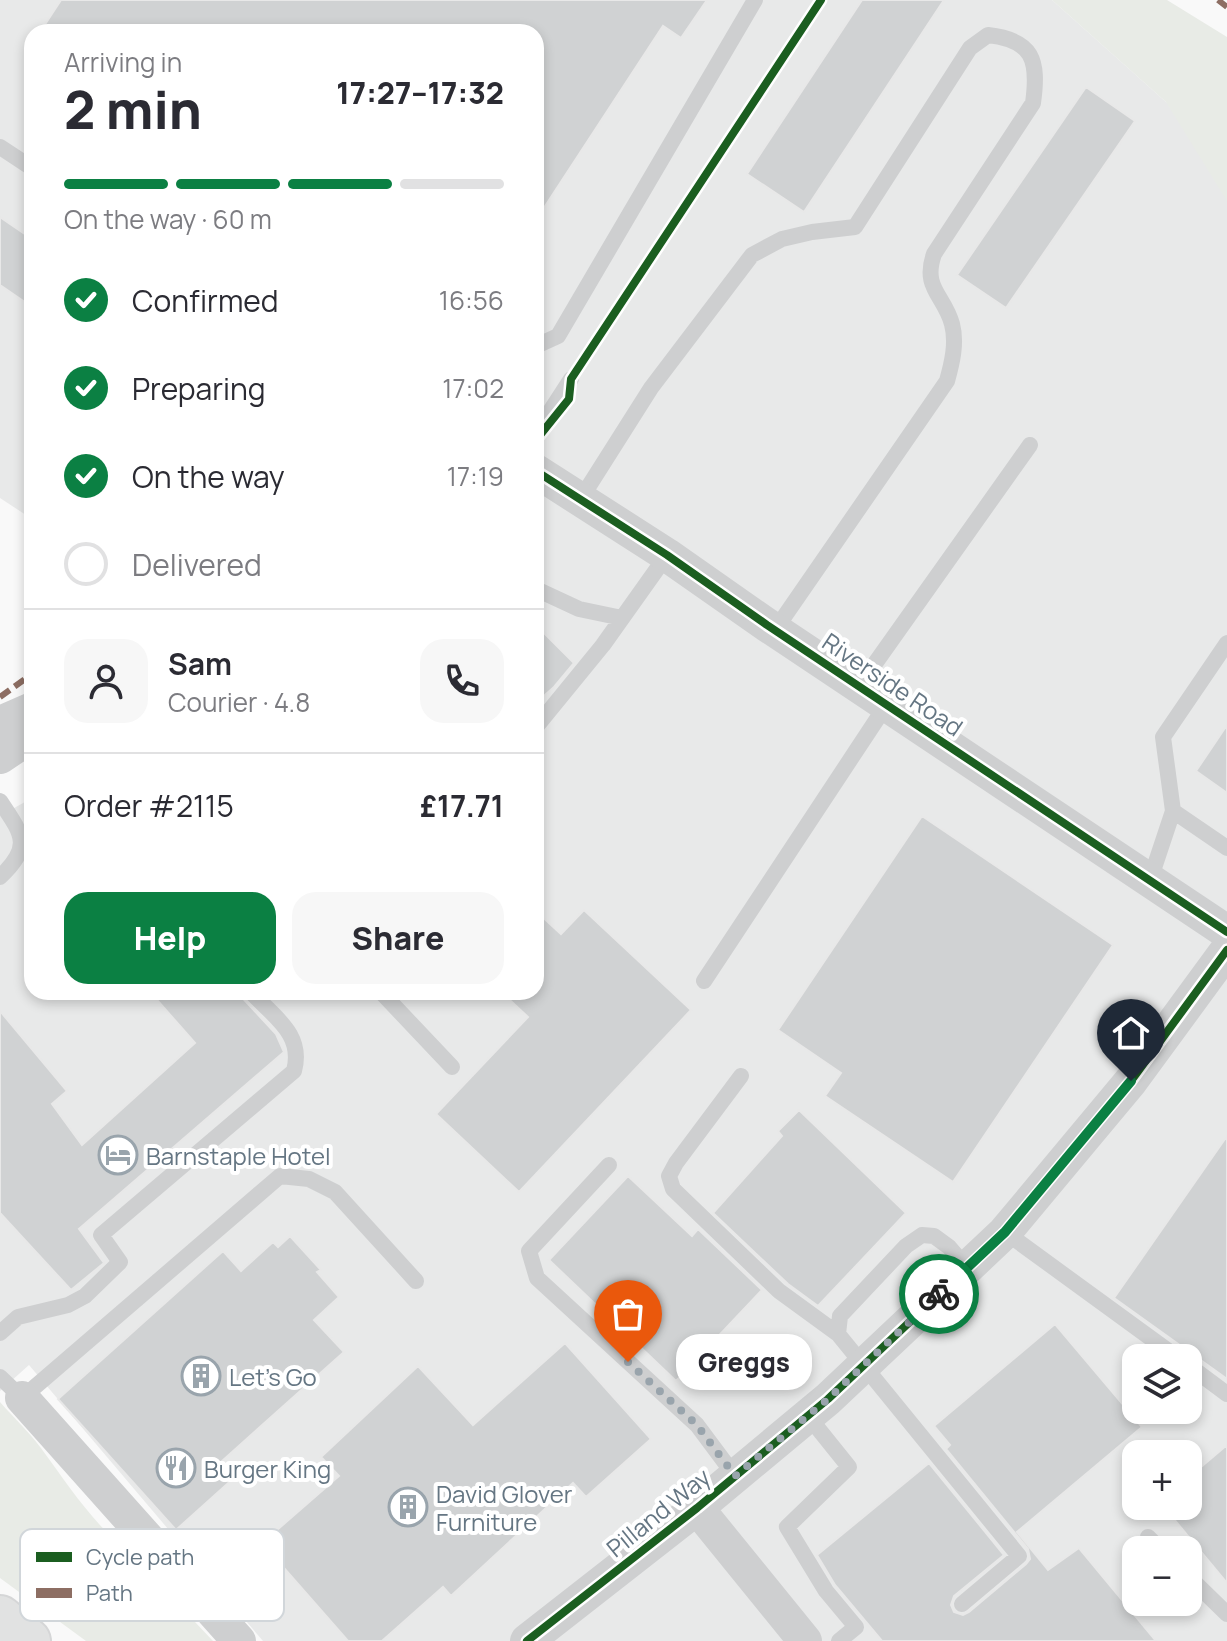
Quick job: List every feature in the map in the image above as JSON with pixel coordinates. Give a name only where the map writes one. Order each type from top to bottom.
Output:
[{"type":"main road","points":[[0,1618],[28,1641]]},
{"type":"street","name":"Riverside Road","points":[[544,476],[667,555],[1227,932]]},
{"type":"street","points":[[0,723],[24,712]]},
{"type":"street","points":[[0,757],[24,739]]},
{"type":"street","name":"Pilland Way","points":[[527,1641],[697,1508],[808,1416],[1005,1232],[1131,1081],[1227,950]]},
{"type":"street","points":[[11,1388],[138,1529]]},
{"type":"street","points":[[697,1508],[805,1641]]},
{"type":"street","points":[[221,1621],[239,1641]]},
{"type":"lane","points":[[544,342],[558,336],[755,0]]},
{"type":"lane","points":[[580,500],[651,388],[752,255],[782,239],[855,227],[970,48],[988,35],[1011,38],[1029,50],[1036,85],[1033,103],[934,254],[928,270],[933,288],[952,324],[954,355],[947,381],[775,630]]},
{"type":"lane","points":[[0,147],[24,163]]},
{"type":"lane","points":[[544,421],[571,379]]},
{"type":"lane","points":[[859,686],[1030,445]]},
{"type":"lane","points":[[544,717],[667,555]]},
{"type":"lane","points":[[544,593],[579,609],[622,618]]},
{"type":"lane","points":[[1150,880],[1173,811],[1163,737],[1227,643]]},
{"type":"lane","points":[[704,981],[887,704]]},
{"type":"lane","points":[[0,801],[24,828]]},
{"type":"lane","points":[[1173,811],[1227,848]]},
{"type":"lane","points":[[0,877],[12,866],[24,842]]},
{"type":"lane","points":[[0,1333],[18,1317],[68,1305],[85,1296],[120,1262],[101,1235],[294,1071],[298,1056],[294,1039],[258,1000]]},
{"type":"lane","points":[[389,1000],[452,1067]]},
{"type":"lane","points":[[741,1076],[676,1163],[669,1176],[673,1189],[779,1291],[838,1334],[1019,1556],[962,1604]]},
{"type":"lane","points":[[609,1165],[529,1251],[537,1278],[697,1425],[735,1476]]},
{"type":"lane","points":[[11,1388],[280,1176],[309,1179],[335,1192],[416,1281]]},
{"type":"lane","points":[[1005,1232],[1159,1344]]},
{"type":"lane","points":[[838,1334],[840,1316],[906,1246],[922,1235],[934,1236],[949,1247],[967,1268]]},
{"type":"lane","points":[[1202,1375],[1227,1394]]},
{"type":"lane","points":[[808,1416],[849,1467],[787,1527],[826,1591],[856,1627],[839,1641]]},
{"type":"lane","points":[[1202,1590],[1227,1614]]},
{"type":"shaded area","points":[[0,0],[1052,0],[1166,102],[1227,131],[1227,1641],[263,1641],[246,1621],[284,1621],[284,1529],[168,1529],[29,1365],[0,1391],[0,816],[24,802],[24,1000],[544,1000],[544,24],[24,24],[24,514],[0,498]]},
{"type":"shaded area","points":[[1052,0],[1167,0],[1227,37],[1227,201],[1166,102]]},
{"type":"shaded area","points":[[0,1402],[35,1441],[103,1529],[20,1529],[20,1593],[0,1578]]},
{"type":"shaded area","points":[[59,1621],[193,1621],[213,1641],[86,1641]]},
{"type":"building","points":[[61,0],[707,0],[681,38],[663,26],[544,208],[544,24],[45,24]]},
{"type":"building","points":[[862,0],[944,0],[804,212],[747,174]]},
{"type":"building","points":[[1086,87],[1135,121],[1006,308],[957,275]]},
{"type":"building","points":[[0,217],[24,234],[24,302],[0,285]]},
{"type":"building","points":[[544,633],[574,663],[544,696]]},
{"type":"building","points":[[1227,725],[1227,793],[1196,771]]},
{"type":"building","points":[[922,816],[1113,945],[953,1182],[825,1096],[841,1073],[778,1030]]},
{"type":"building","points":[[584,910],[691,1010],[519,1192],[436,1114],[528,1017],[510,1000],[544,1000],[544,918],[561,934]]},
{"type":"building","name":"Barnstaple Hotel","points":[[157,1000],[244,1000],[276,1034],[284,1052],[79,1229],[104,1263],[71,1290],[0,1213],[0,1011],[67,1091],[52,1104],[82,1145],[195,1043]]},
{"type":"building","points":[[799,1110],[906,1213],[818,1306],[788,1284],[713,1213],[782,1136],[778,1131]]},
{"type":"building","points":[[1227,1136],[1227,1379],[1202,1361],[1202,1344],[1178,1344],[1114,1298]]},
{"type":"building","points":[[628,1176],[692,1236],[698,1229],[762,1290],[676,1381],[549,1260]]},
{"type":"building","name":"Let's Go","points":[[290,1236],[321,1270],[317,1272],[339,1297],[314,1320],[344,1352],[222,1461],[235,1477],[175,1529],[58,1399],[223,1251],[241,1271],[273,1242],[278,1247]]},
{"type":"building","points":[[1055,1324],[1122,1403],[1122,1424],[1139,1424],[1142,1427],[1127,1440],[1122,1440],[1122,1444],[1017,1532],[1048,1570],[1079,1548],[1122,1600],[1122,1616],[1135,1616],[1156,1641],[882,1641],[835,1585],[817,1555],[929,1463],[1004,1555],[954,1596],[951,1605],[954,1612],[963,1615],[969,1612],[1030,1559],[1028,1549],[946,1449],[950,1445],[934,1426]]},
{"type":"building","points":[[565,1343],[651,1439],[586,1497],[573,1483],[451,1596],[443,1587],[382,1641],[348,1641],[284,1568],[284,1529],[278,1529],[339,1476],[321,1457],[418,1366],[473,1425]]},
{"type":"building","points":[[1227,1445],[1227,1583],[1202,1553],[1202,1536],[1188,1536],[1175,1520],[1202,1520],[1202,1466]]},
{"type":"marked path","points":[[1218,0],[1227,7]]},
{"type":"marked path","points":[[0,697],[24,680]]},
{"type":"cycle path","points":[[544,430],[569,399],[571,379],[821,0]]},
{"type":"cycle path","points":[[544,476],[667,555],[1227,932]]},
{"type":"cycle path","points":[[527,1641],[697,1508],[828,1399],[1005,1232],[1131,1081],[1227,950]]},
{"type":"way so far","points":[[628,1362],[697,1425],[735,1476],[828,1399],[939,1294]]},
{"type":"place","name":"Barnstaple Hotel","points":[[118,1155]]},
{"type":"place","name":"Greggs","points":[[628,1362]]},
{"type":"place","name":"Let's Go","points":[[201,1376]]},
{"type":"place","name":"Burger King","points":[[176,1468]]},
{"type":"place","name":"David Glover Furniture","points":[[408,1507]]},
{"type":"route","points":[[939,1294],[1005,1232],[1131,1081]]}]
